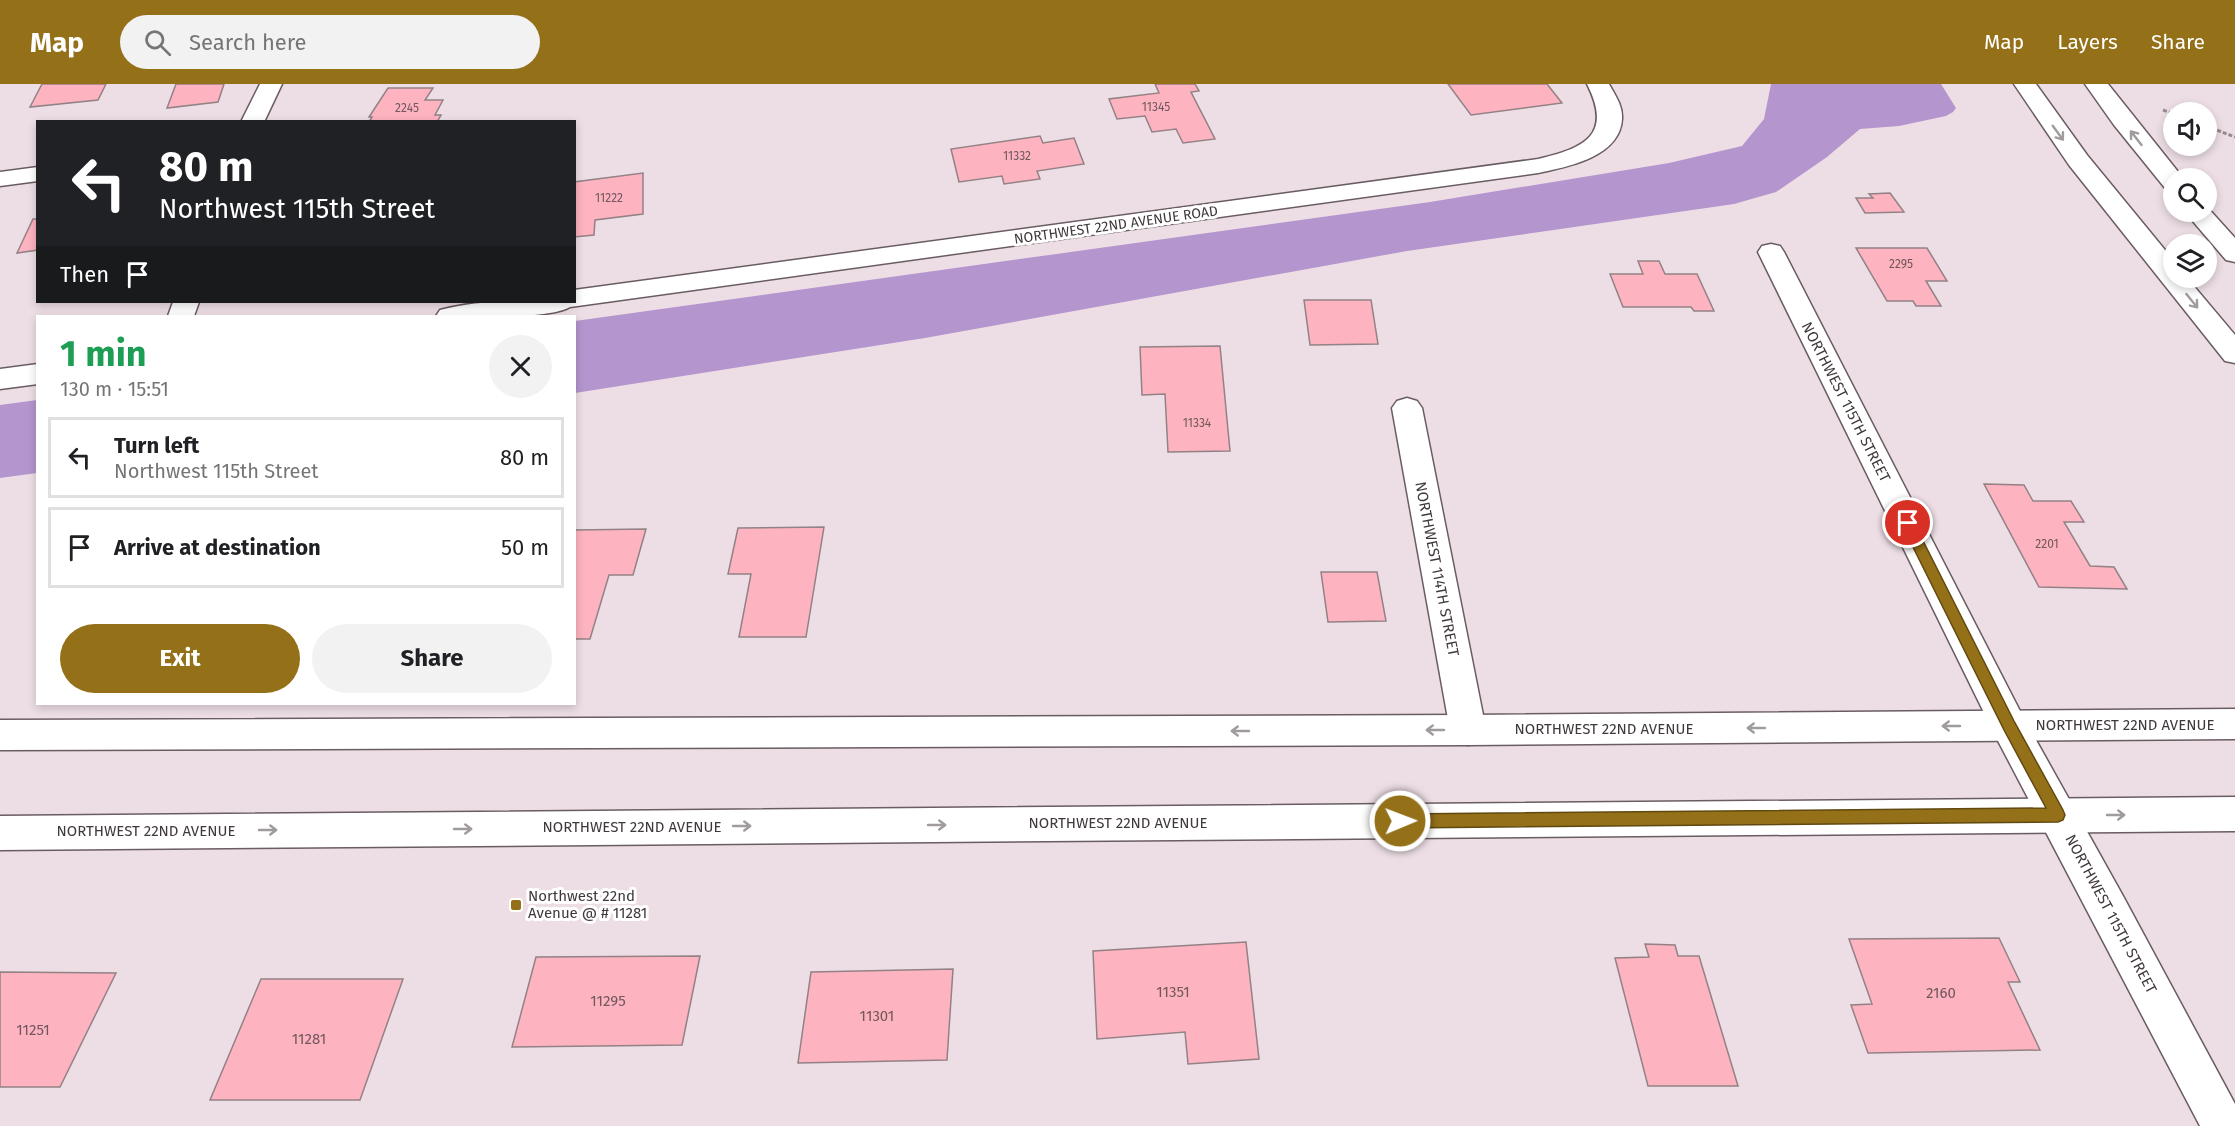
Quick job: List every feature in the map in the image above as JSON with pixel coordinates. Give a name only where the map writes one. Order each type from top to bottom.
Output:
[{"type":"street","points":[[253,120],[271,84]]},
{"type":"street","points":[[2025,84],[2078,160],[2235,354]]},
{"type":"street","points":[[2096,84],[2163,170]]},
{"type":"street","name":"NORTHWEST 22ND AVENUE ROAD","points":[[576,299],[1538,166],[1580,155],[1602,140],[1610,124],[1610,113],[1601,88]]},
{"type":"street","points":[[0,179],[36,174]]},
{"type":"street","points":[[2207,222],[2235,254]]},
{"type":"street","name":"NORTHWEST 115TH STREET","points":[[1771,252],[2009,726],[2109,909],[2223,1126]]},
{"type":"street","points":[[458,315],[551,303]]},
{"type":"street","points":[[0,379],[36,374]]},
{"type":"street","name":"NORTHWEST 114TH STREET","points":[[1407,408],[1468,730]]},
{"type":"street","name":"NORTHWEST 22ND AVENUE","points":[[0,735],[1468,730],[2235,724]]},
{"type":"street","name":"NORTHWEST 22ND AVENUE","points":[[0,832],[2235,814]]},
{"type":"path","points":[[2217,130],[2235,137]]},
{"type":"shaded area","points":[[1771,84],[1941,84],[1956,108],[1946,116],[1899,126],[1860,129],[1827,157],[1776,192],[1734,204],[1407,251],[925,338],[576,393],[576,321],[1430,202],[1669,163],[1742,146],[1764,119]]},
{"type":"shaded area","points":[[36,400],[36,473],[0,478],[0,405]]},
{"type":"building","points":[[42,84],[106,84],[98,100],[30,107]]},
{"type":"building","points":[[176,84],[224,84],[218,102],[167,108]]},
{"type":"building","points":[[1155,84],[1195,84],[1199,91],[1191,92],[1215,139],[1183,143],[1176,129],[1152,132],[1145,116],[1117,119],[1109,99],[1159,93]]},
{"type":"building","points":[[1448,84],[1547,84],[1562,103],[1471,115]]},
{"type":"building","points":[[388,88],[433,88],[425,100],[443,100],[435,115],[441,115],[438,120],[370,120],[372,117],[369,117]]},
{"type":"building","points":[[1040,136],[1043,143],[1074,138],[1084,164],[1037,171],[1040,179],[1004,184],[1002,176],[959,182],[951,149]]},
{"type":"building","points":[[643,173],[643,214],[595,220],[594,235],[576,237],[576,182]]},
{"type":"building","points":[[1890,193],[1904,212],[1865,213],[1856,198],[1873,198],[1869,194]]},
{"type":"building","points":[[33,219],[36,219],[36,250],[17,253]]},
{"type":"building","points":[[1856,248],[1927,248],[1947,281],[1926,281],[1941,306],[1916,306],[1913,301],[1887,301]]},
{"type":"building","points":[[1638,261],[1659,261],[1665,274],[1697,274],[1714,311],[1694,311],[1691,307],[1623,307],[1610,274],[1643,274]]},
{"type":"building","points":[[1304,300],[1371,300],[1378,344],[1310,345]]},
{"type":"building","points":[[1220,346],[1230,451],[1168,452],[1165,394],[1142,395],[1140,347]]},
{"type":"building","points":[[1984,484],[2024,485],[2033,501],[2071,501],[2084,522],[2064,522],[2090,566],[2114,567],[2127,589],[2039,587]]},
{"type":"building","points":[[824,527],[806,637],[739,637],[751,574],[728,574],[738,528]]},
{"type":"building","points":[[646,529],[633,575],[609,575],[590,639],[576,639],[576,530]]},
{"type":"building","points":[[1321,572],[1377,572],[1386,621],[1328,622]]},
{"type":"building","points":[[1999,938],[2020,982],[2008,982],[2040,1050],[1868,1053],[1851,1005],[1872,1004],[1849,939]]},
{"type":"building","points":[[1246,942],[1259,1059],[1188,1064],[1185,1032],[1097,1039],[1093,951]]},
{"type":"building","points":[[1645,944],[1675,945],[1678,956],[1699,956],[1738,1086],[1648,1086],[1615,958],[1649,957]]},
{"type":"building","points":[[700,956],[682,1045],[512,1047],[536,957]]},
{"type":"building","points":[[953,969],[947,1060],[798,1063],[811,972]]},
{"type":"building","points":[[0,972],[116,973],[60,1087],[0,1087]]},
{"type":"building","points":[[261,979],[403,979],[360,1100],[210,1100]]},
{"type":"place","name":"Northwest 22nd Avenue @ # 11281","points":[[516,905]]},
{"type":"route","points":[[1400,821],[2058,815],[2009,726],[1908,523]]}]
